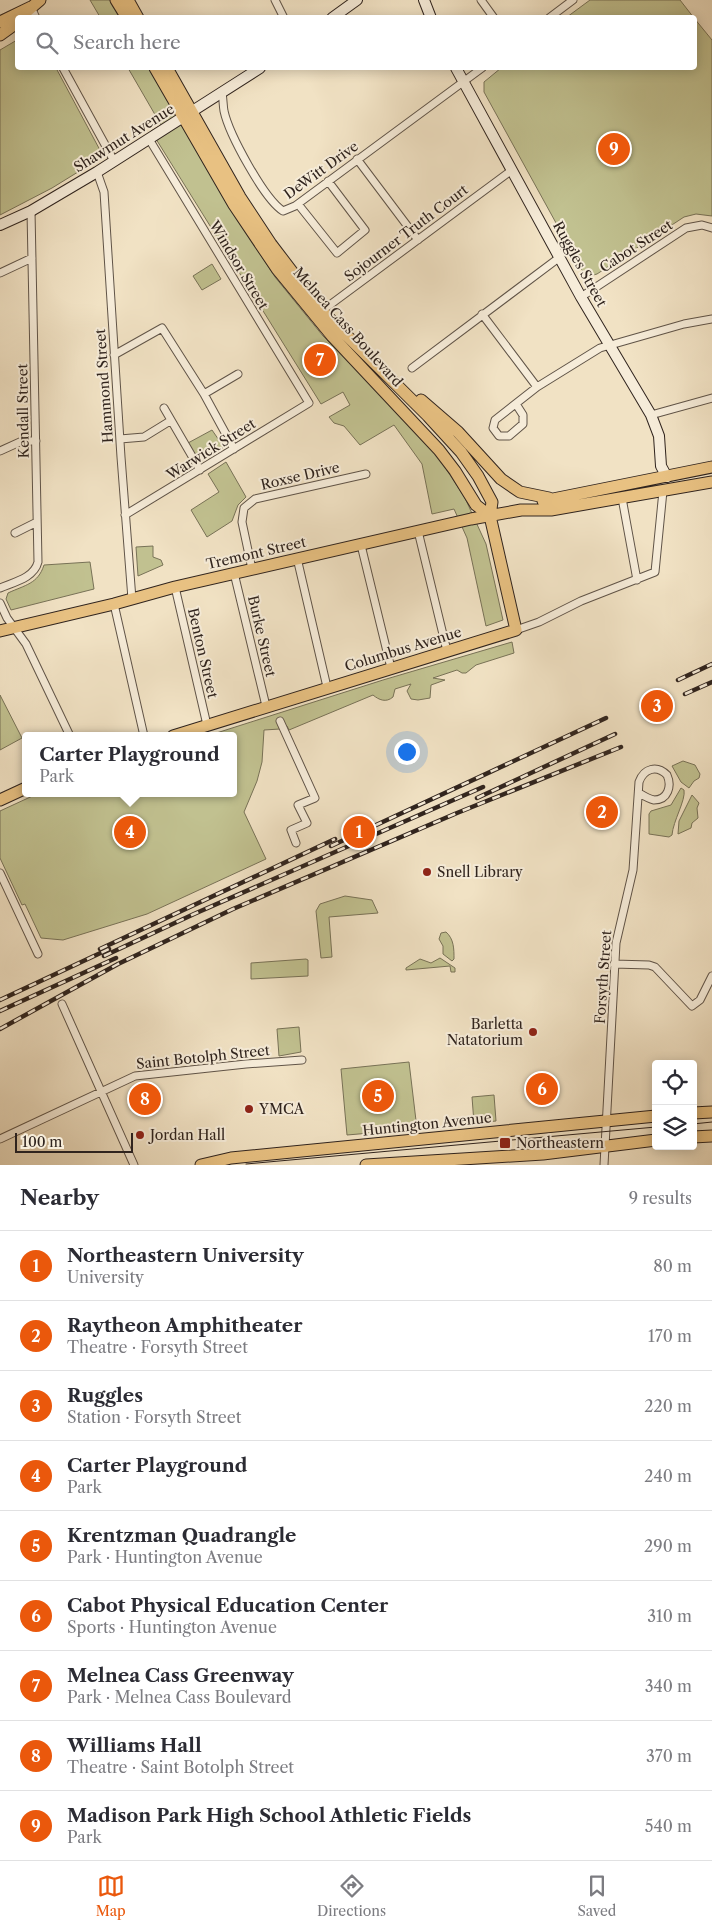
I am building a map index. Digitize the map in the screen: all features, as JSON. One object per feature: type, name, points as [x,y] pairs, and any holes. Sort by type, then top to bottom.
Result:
[{"type":"main road","points":[[116,0],[124,15]]},
{"type":"main road","points":[[128,0],[136,15]]},
{"type":"main road","points":[[336,15],[356,0]]},
{"type":"main road","points":[[424,0],[430,15]]},
{"type":"main road","points":[[18,15],[36,8]]},
{"type":"main road","points":[[0,22],[15,16]]},
{"type":"main road","points":[[0,35],[15,24]]},
{"type":"main road","name":"Melnea Cass Boulevard","points":[[156,70],[188,114],[255,220],[318,314],[439,450],[456,470],[476,505],[490,516]]},
{"type":"main road","name":"Melnea Cass Boulevard","points":[[168,70],[188,114]]},
{"type":"main road","name":"Shawmut Avenue","points":[[0,225],[31,211],[97,172],[257,70]]},
{"type":"main road","name":"Ruggles Street","points":[[457,70],[581,296],[651,415],[659,436],[660,466],[667,477]]},
{"type":"main road","name":"Melnea Cass Boulevard","points":[[318,314],[367,356],[428,416],[461,452],[478,476],[492,502],[490,516],[516,630]]},
{"type":"main road","points":[[367,356],[382,365],[445,420],[502,479],[520,492],[550,498]]},
{"type":"main road","name":"Tremont Street","points":[[521,510],[550,498],[712,467]]},
{"type":"main road","name":"Tremont Street","points":[[0,631],[297,558],[490,516],[521,510],[551,510],[712,482]]},
{"type":"main road","name":"Columbus Avenue","points":[[185,732],[516,630]]},
{"type":"main road","points":[[0,800],[22,790]]},
{"type":"main road","points":[[697,1113],[712,1112]]},
{"type":"main road","name":"Huntington Avenue","points":[[201,1165],[231,1158],[652,1116]]},
{"type":"main road","points":[[697,1137],[712,1136]]},
{"type":"main road","points":[[366,1165],[543,1154],[652,1140]]},
{"type":"street","points":[[275,0],[282,15]]},
{"type":"street","points":[[481,0],[492,15]]},
{"type":"street","points":[[553,15],[572,0]]},
{"type":"street","points":[[64,70],[114,161]]},
{"type":"street","name":"DeWitt Drive","points":[[222,92],[224,112],[228,122],[260,184],[276,206],[283,211],[289,210],[298,204],[479,70]]},
{"type":"street","name":"Windsor Street","points":[[149,139],[309,403]]},
{"type":"street","points":[[357,159],[418,240]]},
{"type":"street","name":"Sojourner Truth Court","points":[[318,314],[512,170]]},
{"type":"street","name":"Hammond Street","points":[[97,172],[104,192],[132,599]]},
{"type":"street","name":"Sojourner Truth Court","points":[[298,204],[336,253],[365,230],[328,181]]},
{"type":"street","name":"Kendall Street","points":[[0,588],[28,576],[34,571],[38,562],[31,211]]},
{"type":"street","name":"Cabot Street","points":[[581,296],[686,228],[697,225],[710,227]]},
{"type":"street","points":[[412,368],[560,257]]},
{"type":"street","points":[[0,273],[32,258]]},
{"type":"street","points":[[482,314],[537,387]]},
{"type":"street","points":[[516,404],[523,415],[524,424],[508,436],[499,436],[493,428],[493,423],[516,404],[537,387],[600,348],[712,319]]},
{"type":"street","points":[[114,355],[162,328],[204,394],[234,449]]},
{"type":"street","points":[[204,394],[238,374]]},
{"type":"street","points":[[651,415],[712,398]]},
{"type":"street","name":"Warwick Street","points":[[126,515],[309,403]]},
{"type":"street","points":[[164,408],[200,470]]},
{"type":"street","points":[[120,439],[144,437],[170,421]]},
{"type":"street","points":[[0,451],[22,441],[36,441]]},
{"type":"street","name":"Roxse Drive","points":[[252,569],[242,522],[244,508],[254,499],[366,474]]},
{"type":"street","name":"Columbus Avenue","points":[[516,630],[539,622],[581,601],[656,572],[663,491]]},
{"type":"street","points":[[622,498],[637,580]]},
{"type":"street","points":[[15,533],[38,522]]},
{"type":"street","points":[[418,532],[447,650]]},
{"type":"street","points":[[361,545],[391,668]]},
{"type":"street","points":[[297,558],[328,687]]},
{"type":"street","name":"Burke Street","points":[[234,573],[266,706]]},
{"type":"street","name":"Benton Street","points":[[175,587],[207,725]]},
{"type":"street","points":[[0,603],[5,615],[26,644],[68,732]]},
{"type":"street","points":[[114,604],[143,732]]},
{"type":"street","points":[[280,721],[315,798],[298,805],[307,823],[291,830],[296,844]]},
{"type":"street","name":"Forsyth Street","points":[[604,1165],[614,964],[619,924],[633,870],[640,778],[645,772],[656,769],[667,775],[670,787],[667,794],[661,798],[652,799],[639,793]]},
{"type":"street","points":[[0,873],[38,954]]},
{"type":"street","points":[[614,964],[655,967],[692,1006],[700,1000],[712,976]]},
{"type":"street","points":[[62,1004],[134,1165]]},
{"type":"street","name":"Saint Botolph Street","points":[[0,1139],[135,1076],[302,1060]]},
{"type":"green space","points":[[90,0],[110,0],[119,15],[99,15]]},
{"type":"green space","points":[[590,0],[680,0],[692,15],[570,15]]},
{"type":"green space","points":[[697,22],[712,40],[712,216],[696,214],[684,217],[597,274],[592,275],[584,272],[484,92],[484,82],[499,70],[697,70]]},
{"type":"green space","points":[[15,41],[15,70],[57,70],[101,152],[99,159],[52,188],[0,215],[0,50]]},
{"type":"green space","points":[[129,70],[151,70],[230,207],[275,277],[323,336],[383,396],[439,458],[465,498],[486,544],[503,620],[486,626],[467,538],[454,509],[432,514],[422,464],[394,425],[360,445],[344,426],[334,423],[329,417],[350,405],[343,392],[321,404],[151,131],[161,125]]},
{"type":"green space","points":[[212,264],[221,279],[202,290],[193,276]]},
{"type":"green space","points":[[212,430],[223,446],[222,449],[199,461],[188,443]]},
{"type":"green space","points":[[226,462],[246,497],[238,505],[232,521],[207,537],[191,510],[219,492],[208,474]]},
{"type":"green space","points":[[153,546],[153,557],[161,560],[163,565],[138,576],[136,547]]},
{"type":"green space","points":[[90,562],[94,589],[11,610],[6,599],[8,593],[34,580],[44,565]]},
{"type":"green space","points":[[512,642],[514,653],[476,665],[466,673],[457,670],[433,678],[445,680],[431,685],[430,698],[411,699],[407,691],[411,684],[395,689],[393,697],[388,700],[380,699],[373,695],[289,730],[287,726],[280,729],[264,730],[262,762],[257,781],[244,812],[266,859],[147,914],[63,940],[41,938],[25,904],[22,905],[0,858],[0,811],[30,797],[237,797],[237,732],[220,732],[383,680]]},
{"type":"green space","points":[[0,695],[22,738],[0,750]]},
{"type":"green space","points":[[683,761],[695,765],[700,774],[699,778],[689,788],[681,782],[672,766]]},
{"type":"green space","points":[[681,788],[684,790],[684,794],[672,835],[669,837],[649,834],[649,814],[651,811],[671,805]]},
{"type":"green space","points":[[692,795],[699,803],[697,808],[698,818],[692,823],[691,828],[678,834],[679,821]]},
{"type":"green space","points":[[345,896],[372,900],[378,913],[329,917],[332,957],[321,958],[316,911],[320,904]]},
{"type":"green space","points":[[446,932],[453,944],[454,959],[452,961],[443,954],[443,946],[439,939],[441,933]]},
{"type":"green space","points":[[440,958],[455,968],[455,972],[451,972],[450,966],[406,970],[406,968],[420,959],[431,963]]},
{"type":"green space","points":[[308,960],[308,976],[251,979],[251,963]]},
{"type":"green space","points":[[299,1027],[301,1052],[279,1056],[277,1029]]},
{"type":"green space","points":[[409,1062],[417,1129],[347,1135],[341,1069]]},
{"type":"green space","points":[[494,1095],[496,1121],[474,1123],[472,1097]]},
{"type":"tram line","points":[[697,1124],[712,1122]]},
{"type":"tram line","points":[[246,1164],[652,1127]]},
{"type":"railway","points":[[678,680],[712,664]]},
{"type":"railway","points":[[685,694],[712,682]]},
{"type":"railway","points":[[331,846],[606,718]]},
{"type":"railway","points":[[477,798],[615,734]]},
{"type":"railway","points":[[0,1029],[118,964],[233,909],[457,813],[621,747]]},
{"type":"railway","points":[[104,956],[194,914],[483,787]]},
{"type":"railway","points":[[100,949],[335,839]]},
{"type":"railway","points":[[0,1000],[109,949]]},
{"type":"railway","points":[[0,1011],[116,958]]},
{"type":"place","name":"Madison Park High School Athletic Fields","points":[[614,149]]},
{"type":"place","name":"Melnea Cass Greenway","points":[[320,360]]},
{"type":"place","name":"Ruggles","points":[[657,706]]},
{"type":"place","name":"Raytheon Amphitheater","points":[[602,812]]},
{"type":"place","name":"Carter Playground","points":[[130,832]]},
{"type":"place","name":"Northeastern University","points":[[359,832]]},
{"type":"place","name":"Snell Library","points":[[427,872]]},
{"type":"place","name":"Barletta Natatorium","points":[[533,1032]]},
{"type":"place","name":"Cabot Physical Education Center","points":[[542,1089]]},
{"type":"place","name":"Krentzman Quadrangle","points":[[378,1096]]},
{"type":"place","name":"Williams Hall","points":[[145,1099]]},
{"type":"place","name":"YMCA","points":[[249,1109]]},
{"type":"place","name":"Jordan Hall","points":[[140,1135]]},
{"type":"place","name":"Northeastern","points":[[505,1143]]}]
